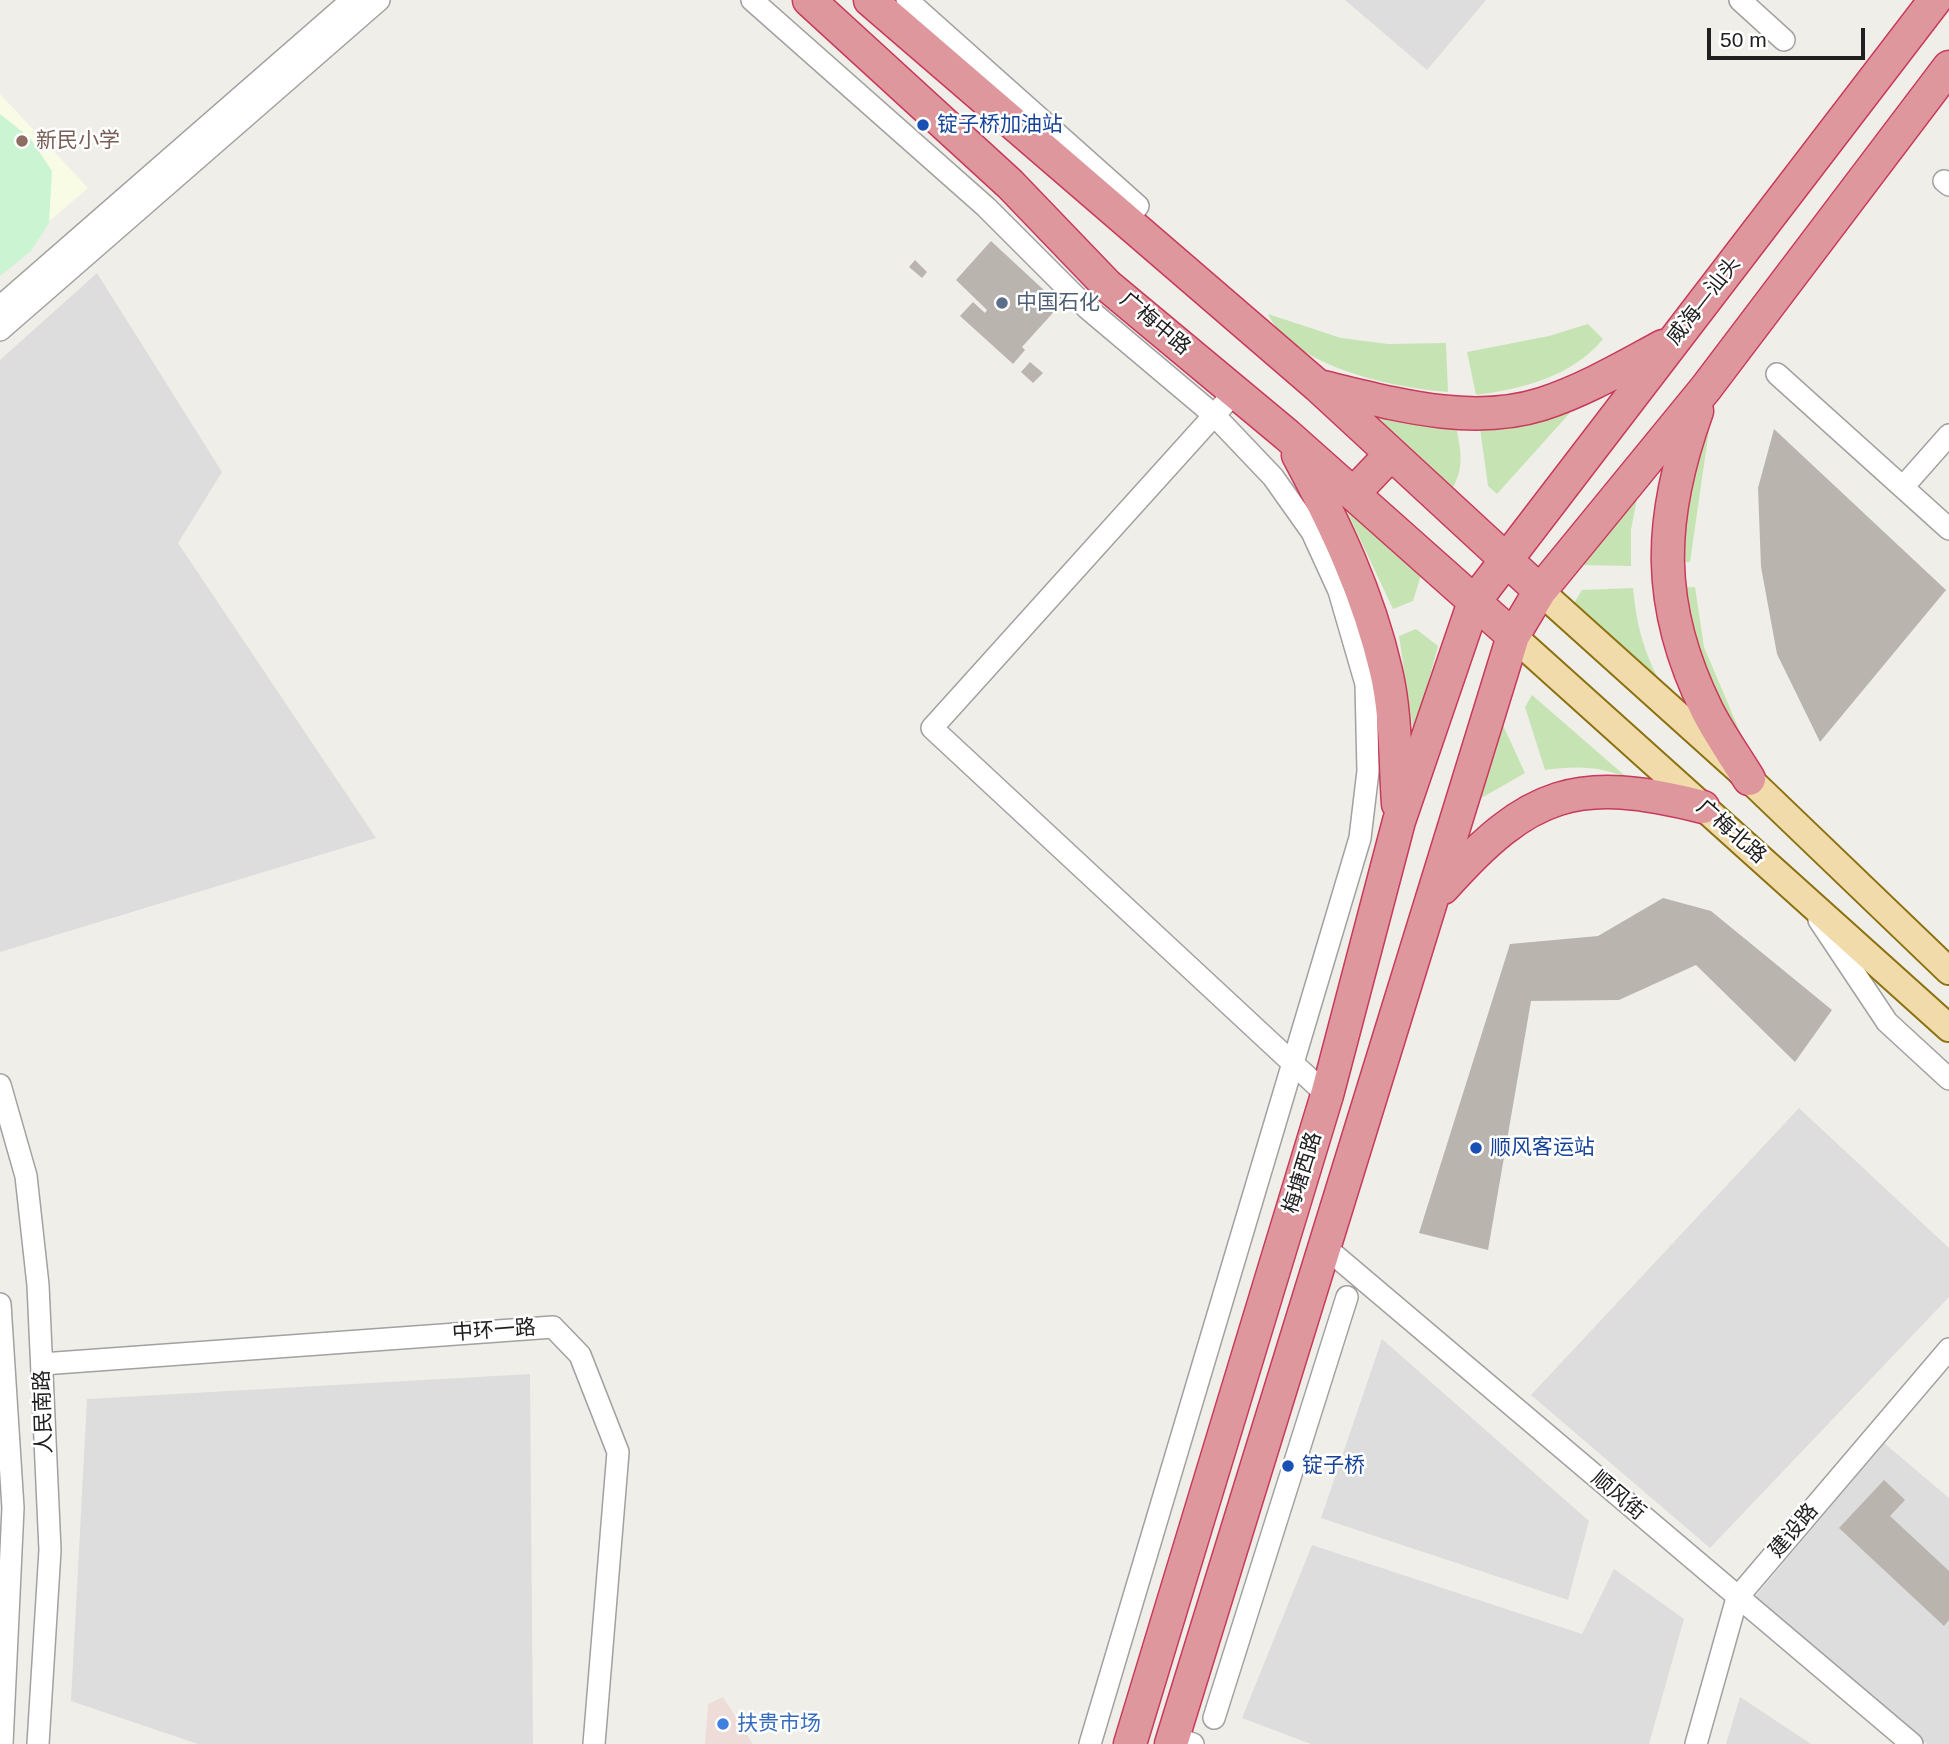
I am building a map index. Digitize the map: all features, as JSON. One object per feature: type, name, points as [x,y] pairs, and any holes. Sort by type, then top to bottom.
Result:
[{"type":"highway","name":"广梅中路","points":[[809,0],[1010,184],[1108,286],[1287,435],[1513,636]]},
{"type":"highway","points":[[870,0],[1318,386],[1540,591]]},
{"type":"highway","name":"威海—汕头","points":[[1474,602],[1935,0]]},
{"type":"highway","points":[[1513,636],[1540,591],[1706,388],[1949,67]]},
{"type":"highway","points":[[1318,386],[1436,411],[1487,414],[1551,400],[1593,384],[1672,341]]},
{"type":"highway","points":[[1706,388],[1681,457],[1670,507],[1668,581],[1681,648],[1707,711],[1749,779]]},
{"type":"highway","points":[[1287,435],[1333,520],[1360,580],[1387,673],[1399,821]]},
{"type":"highway","points":[[1353,494],[1391,454]]},
{"type":"highway","name":"梅塘西路","points":[[1130,1744],[1327,1095],[1399,821],[1474,602]]},
{"type":"highway","name":"梅塘西路","points":[[1179,1742],[1325,1247],[1435,897],[1513,636]]},
{"type":"highway","points":[[1435,897],[1478,849],[1505,825],[1561,796],[1588,791],[1626,792],[1657,795],[1703,807]]},
{"type":"main road","points":[[1540,591],[1749,779],[1949,971]]},
{"type":"main road","name":"广梅北路","points":[[1513,636],[1801,892],[1949,1028]]},
{"type":"street","points":[[0,307],[352,0]]},
{"type":"street","points":[[0,330],[379,0]]},
{"type":"street","points":[[752,0],[986,206],[1087,308],[1214,415],[1273,477],[1312,532],[1339,591],[1366,684],[1367,771],[1360,838],[1090,1744]]},
{"type":"street","points":[[907,0],[1138,206],[1126,221]]},
{"type":"street","points":[[1740,0],[1784,40]]},
{"type":"street","points":[[1777,374],[1949,529]]},
{"type":"street","points":[[1236,391],[932,728],[1294,1061],[1327,1095]]},
{"type":"street","points":[[1903,487],[1949,435]]},
{"type":"street","points":[[1801,892],[1887,1021],[1949,1079]]},
{"type":"street","name":"人民南路","points":[[0,1085],[26,1175],[43,1364],[50,1550],[40,1744]]},
{"type":"street","name":"顺风街","points":[[1325,1247],[1912,1744]]},
{"type":"street","points":[[1214,1718],[1347,1297]]},
{"type":"street","name":"人民南路","points":[[0,1304],[13,1508],[2,1744]]},
{"type":"street","name":"中环一路","points":[[43,1364],[553,1327],[580,1355],[618,1452],[594,1744]]},
{"type":"street","name":"建设路","points":[[1696,1744],[1737,1598],[1949,1349]]},
{"type":"shaded area","points":[[1345,0],[1486,0],[1427,70]]},
{"type":"shaded area","name":"新民小学","points":[[0,94],[88,188],[0,263]]},
{"type":"shaded area","points":[[97,273],[222,472],[178,543],[376,838],[0,952],[0,360]]},
{"type":"shaded area","points":[[1799,1108],[1949,1248],[1949,1297],[1710,1548],[1531,1395]]},
{"type":"shaded area","points":[[1382,1339],[1589,1521],[1568,1600],[1321,1518]]},
{"type":"shaded area","points":[[530,1374],[533,1744],[198,1744],[71,1701],[87,1399]]},
{"type":"shaded area","points":[[1884,1443],[1949,1498],[1949,1744],[1927,1744],[1754,1598]]},
{"type":"shaded area","points":[[1312,1545],[1582,1634],[1614,1569],[1684,1619],[1649,1744],[1311,1744],[1242,1718]]},
{"type":"shaded area","name":"扶贵市场","points":[[723,1697],[753,1744],[705,1744],[708,1704]]},
{"type":"shaded area","points":[[1740,1697],[1811,1744],[1726,1744]]},
{"type":"green space","name":"新民小学","points":[[0,114],[30,138],[52,171],[49,223],[31,251],[0,276]]},
{"type":"green space","points":[[1268,314],[1341,338],[1388,344],[1446,343],[1448,392],[1374,380],[1322,361],[1299,348],[1281,332]]},
{"type":"green space","points":[[1588,324],[1603,339],[1577,363],[1546,379],[1476,395],[1467,352],[1549,336]]},
{"type":"green space","points":[[1715,388],[1690,562],[1657,562]]},
{"type":"green space","points":[[1586,395],[1497,494],[1488,486],[1479,421]]},
{"type":"green space","points":[[1346,403],[1455,422],[1461,460],[1458,476],[1449,494]]},
{"type":"green space","points":[[1641,477],[1631,530],[1631,566],[1578,565]]},
{"type":"green space","points":[[1344,505],[1421,575],[1413,601],[1393,609]]},
{"type":"green space","points":[[1695,587],[1704,647],[1746,746],[1729,735],[1662,588]]},
{"type":"green space","points":[[1633,588],[1644,645],[1668,698],[1571,608],[1582,590]]},
{"type":"green space","points":[[1416,629],[1438,646],[1414,736],[1399,636]]},
{"type":"green space","points":[[1532,695],[1631,781],[1600,769],[1545,770],[1525,707]]},
{"type":"green space","points":[[1502,723],[1525,773],[1483,797],[1461,814]]},
{"type":"building","points":[[991,241],[1060,305],[1022,347],[1025,350],[1013,364],[960,316],[973,302],[985,313],[987,310],[956,280]]},
{"type":"building","points":[[915,260],[927,272],[922,278],[909,267]]},
{"type":"building","points":[[1030,362],[1043,373],[1033,383],[1021,372]]},
{"type":"building","points":[[1774,429],[1946,590],[1820,742],[1777,654],[1761,567],[1758,488]]},
{"type":"building","name":"顺风客运站","points":[[1663,898],[1711,911],[1832,1010],[1795,1062],[1696,965],[1619,1000],[1531,1001],[1488,1250],[1419,1233],[1510,944],[1598,936]]},
{"type":"building","points":[[1884,1480],[1905,1500],[1890,1516],[1949,1571],[1949,1620],[1944,1626],[1839,1528]]},
{"type":"place","name":"锭子桥加油站","points":[[923,125]]},
{"type":"place","name":"新民小学","points":[[22,141]]},
{"type":"place","name":"中国石化","points":[[1002,303]]},
{"type":"place","name":"顺风客运站","points":[[1476,1148]]},
{"type":"place","name":"锭子桥","points":[[1288,1466]]},
{"type":"place","name":"扶贵市场","points":[[723,1724]]}]
